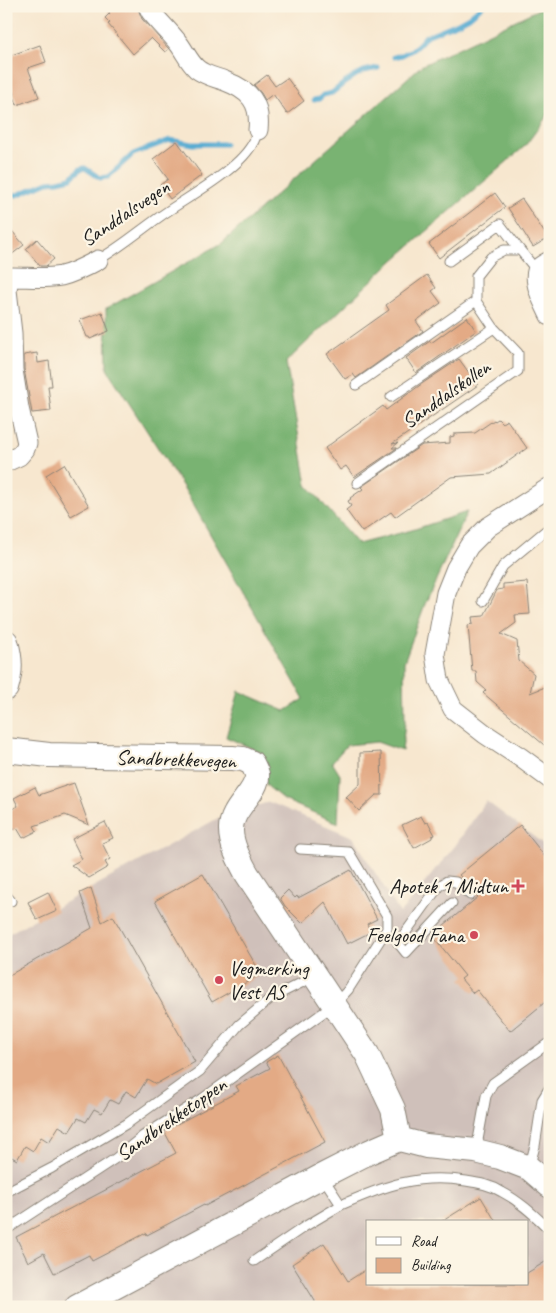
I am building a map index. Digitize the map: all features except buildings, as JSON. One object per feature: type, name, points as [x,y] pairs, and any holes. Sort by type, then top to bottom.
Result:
[{"type":"street","name":"Sanddalsvegen","points":[[148,6],[196,68],[207,76],[241,88],[250,96],[259,117],[258,130]]},
{"type":"street","name":"Sanddalsvegen","points":[[6,462],[19,456],[27,443],[13,370],[8,283],[13,277],[49,278],[62,276],[98,260]]},
{"type":"street","points":[[544,266],[537,282],[538,290],[550,316]]},
{"type":"street","points":[[550,487],[488,526],[469,546],[456,568],[446,593],[435,654],[438,680],[453,709],[485,734],[550,779]]},
{"type":"street","points":[[6,642],[10,658],[10,674],[6,688]]},
{"type":"street","name":"Sandbrekkevegen","points":[[6,750],[49,755],[232,758],[243,759],[252,764],[257,774],[256,782],[232,818],[230,830],[239,858],[247,874],[367,1054],[393,1109],[399,1140]]},
{"type":"street","points":[[77,1307],[322,1176],[369,1152],[399,1140],[426,1146],[476,1151],[500,1157],[529,1168],[550,1186]]},
{"type":"lane","name":"Sanddalsvegen","points":[[98,260],[114,252],[167,211],[226,172],[254,142],[258,130]]},
{"type":"lane","points":[[449,261],[500,224],[520,250],[544,266]]},
{"type":"lane","points":[[356,385],[476,301],[476,276],[491,257],[504,250],[520,250]]},
{"type":"lane","name":"Sanddalskollen","points":[[356,483],[518,371],[518,353],[494,328],[476,301]]},
{"type":"lane","name":"Sanddalskollen","points":[[391,397],[494,328]]},
{"type":"lane","points":[[482,601],[503,566],[550,527]]},
{"type":"lane","name":"Sandbrekketoppen","points":[[6,1230],[116,1158],[143,1136],[202,1099],[334,1005],[348,990],[387,929],[387,916],[349,852],[300,850]]},
{"type":"lane","points":[[452,902],[406,953],[398,943],[440,886],[447,881],[456,882],[470,894]]},
{"type":"lane","points":[[6,1192],[52,1168],[128,1123],[200,1071],[239,1025],[271,998],[315,976]]},
{"type":"lane","points":[[476,1151],[486,1096],[492,1083],[550,1042]]},
{"type":"lane","points":[[529,1168],[535,1146],[542,1100],[550,1087]]},
{"type":"lane","points":[[322,1176],[341,1205]]},
{"type":"lane","points":[[254,1260],[341,1205],[370,1192],[405,1181],[436,1178],[456,1179],[493,1187],[525,1207],[550,1230]]},
{"type":"shaded area","points":[[486,801],[550,849],[550,1307],[6,1307],[6,935],[220,817],[269,802],[353,837],[400,913],[455,846]]},
{"type":"green space","points":[[545,6],[550,6],[550,112],[525,146],[387,266],[286,362],[307,485],[358,544],[412,530],[467,512],[425,604],[404,662],[405,722],[402,751],[377,742],[347,745],[332,762],[340,775],[338,823],[284,800],[266,785],[265,766],[260,752],[226,737],[239,691],[285,711],[304,699],[185,490],[107,369],[106,309],[222,243],[421,66]]},
{"type":"waterway","points":[[394,57],[412,50],[426,36],[469,17],[482,6]]},
{"type":"waterway","points":[[314,100],[332,93],[356,75],[378,68]]},
{"type":"waterway","points":[[6,193],[17,195],[48,182],[71,178],[80,169],[85,168],[100,178],[108,177],[133,154],[170,140],[192,144],[225,144]]},
{"type":"place","name":"Apotek 1 Midtun","points":[[518,886]]},
{"type":"place","name":"Feelgood Fana","points":[[474,935]]},
{"type":"place","name":"Vegmerking Vest AS","points":[[219,980]]}]
